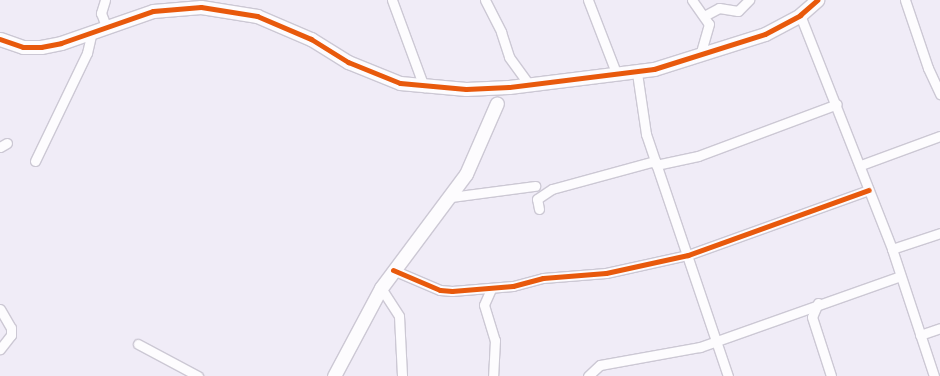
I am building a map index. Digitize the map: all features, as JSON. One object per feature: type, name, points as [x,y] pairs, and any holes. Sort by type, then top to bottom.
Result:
[{"type":"street","points":[[105,0],[101,13],[106,26]]},
{"type":"street","points":[[392,0],[424,87]]},
{"type":"street","points":[[485,0],[501,32],[509,57],[529,85]]},
{"type":"street","points":[[588,0],[617,75]]},
{"type":"street","points":[[692,0],[704,16],[710,29],[701,52]]},
{"type":"street","points":[[704,16],[719,8],[738,11],[749,0]]},
{"type":"street","points":[[0,39],[23,47],[41,47],[61,43],[106,26],[153,11],[202,3],[257,16],[311,39],[348,62],[380,76],[424,87],[491,88],[637,73],[701,52],[766,34],[800,15],[817,0]]},
{"type":"street","points":[[905,0],[928,68],[940,94]]},
{"type":"street","points":[[800,15],[861,165],[892,249],[934,376]]},
{"type":"street","points":[[35,161],[87,53],[92,32]]},
{"type":"street","points":[[637,73],[646,134],[728,376]]},
{"type":"street","points":[[334,376],[381,288],[393,270],[451,197],[478,149],[497,103],[509,87]]},
{"type":"street","points":[[491,88],[497,103]]},
{"type":"street","points":[[539,209],[537,199],[552,189],[655,163],[698,156],[837,104]]},
{"type":"street","points":[[861,165],[940,136]]},
{"type":"street","points":[[451,197],[535,186]]},
{"type":"street","points":[[393,270],[440,290],[484,293],[491,288],[543,278],[606,273],[688,255],[869,190]]},
{"type":"street","points":[[892,249],[940,233]]},
{"type":"street","points":[[588,376],[592,369],[608,363],[685,351],[818,303],[900,276]]},
{"type":"street","points":[[381,288],[399,316],[402,376]]},
{"type":"street","points":[[484,293],[484,305],[495,340],[493,376]]},
{"type":"street","points":[[818,303],[812,317],[831,376]]},
{"type":"street","points":[[0,309],[11,328],[8,342],[0,349]]},
{"type":"street","points":[[920,335],[940,328]]},
{"type":"street","points":[[138,344],[198,376]]},
{"type":"cycle path","points":[[0,39],[23,47],[41,47],[61,43],[153,11],[201,7],[257,16],[311,39],[348,62],[400,83],[466,89],[509,87],[654,69],[765,34],[800,15],[817,0]]},
{"type":"cycle path","points":[[393,270],[440,290],[452,291],[513,286],[543,278],[606,273],[688,255],[869,190]]}]
